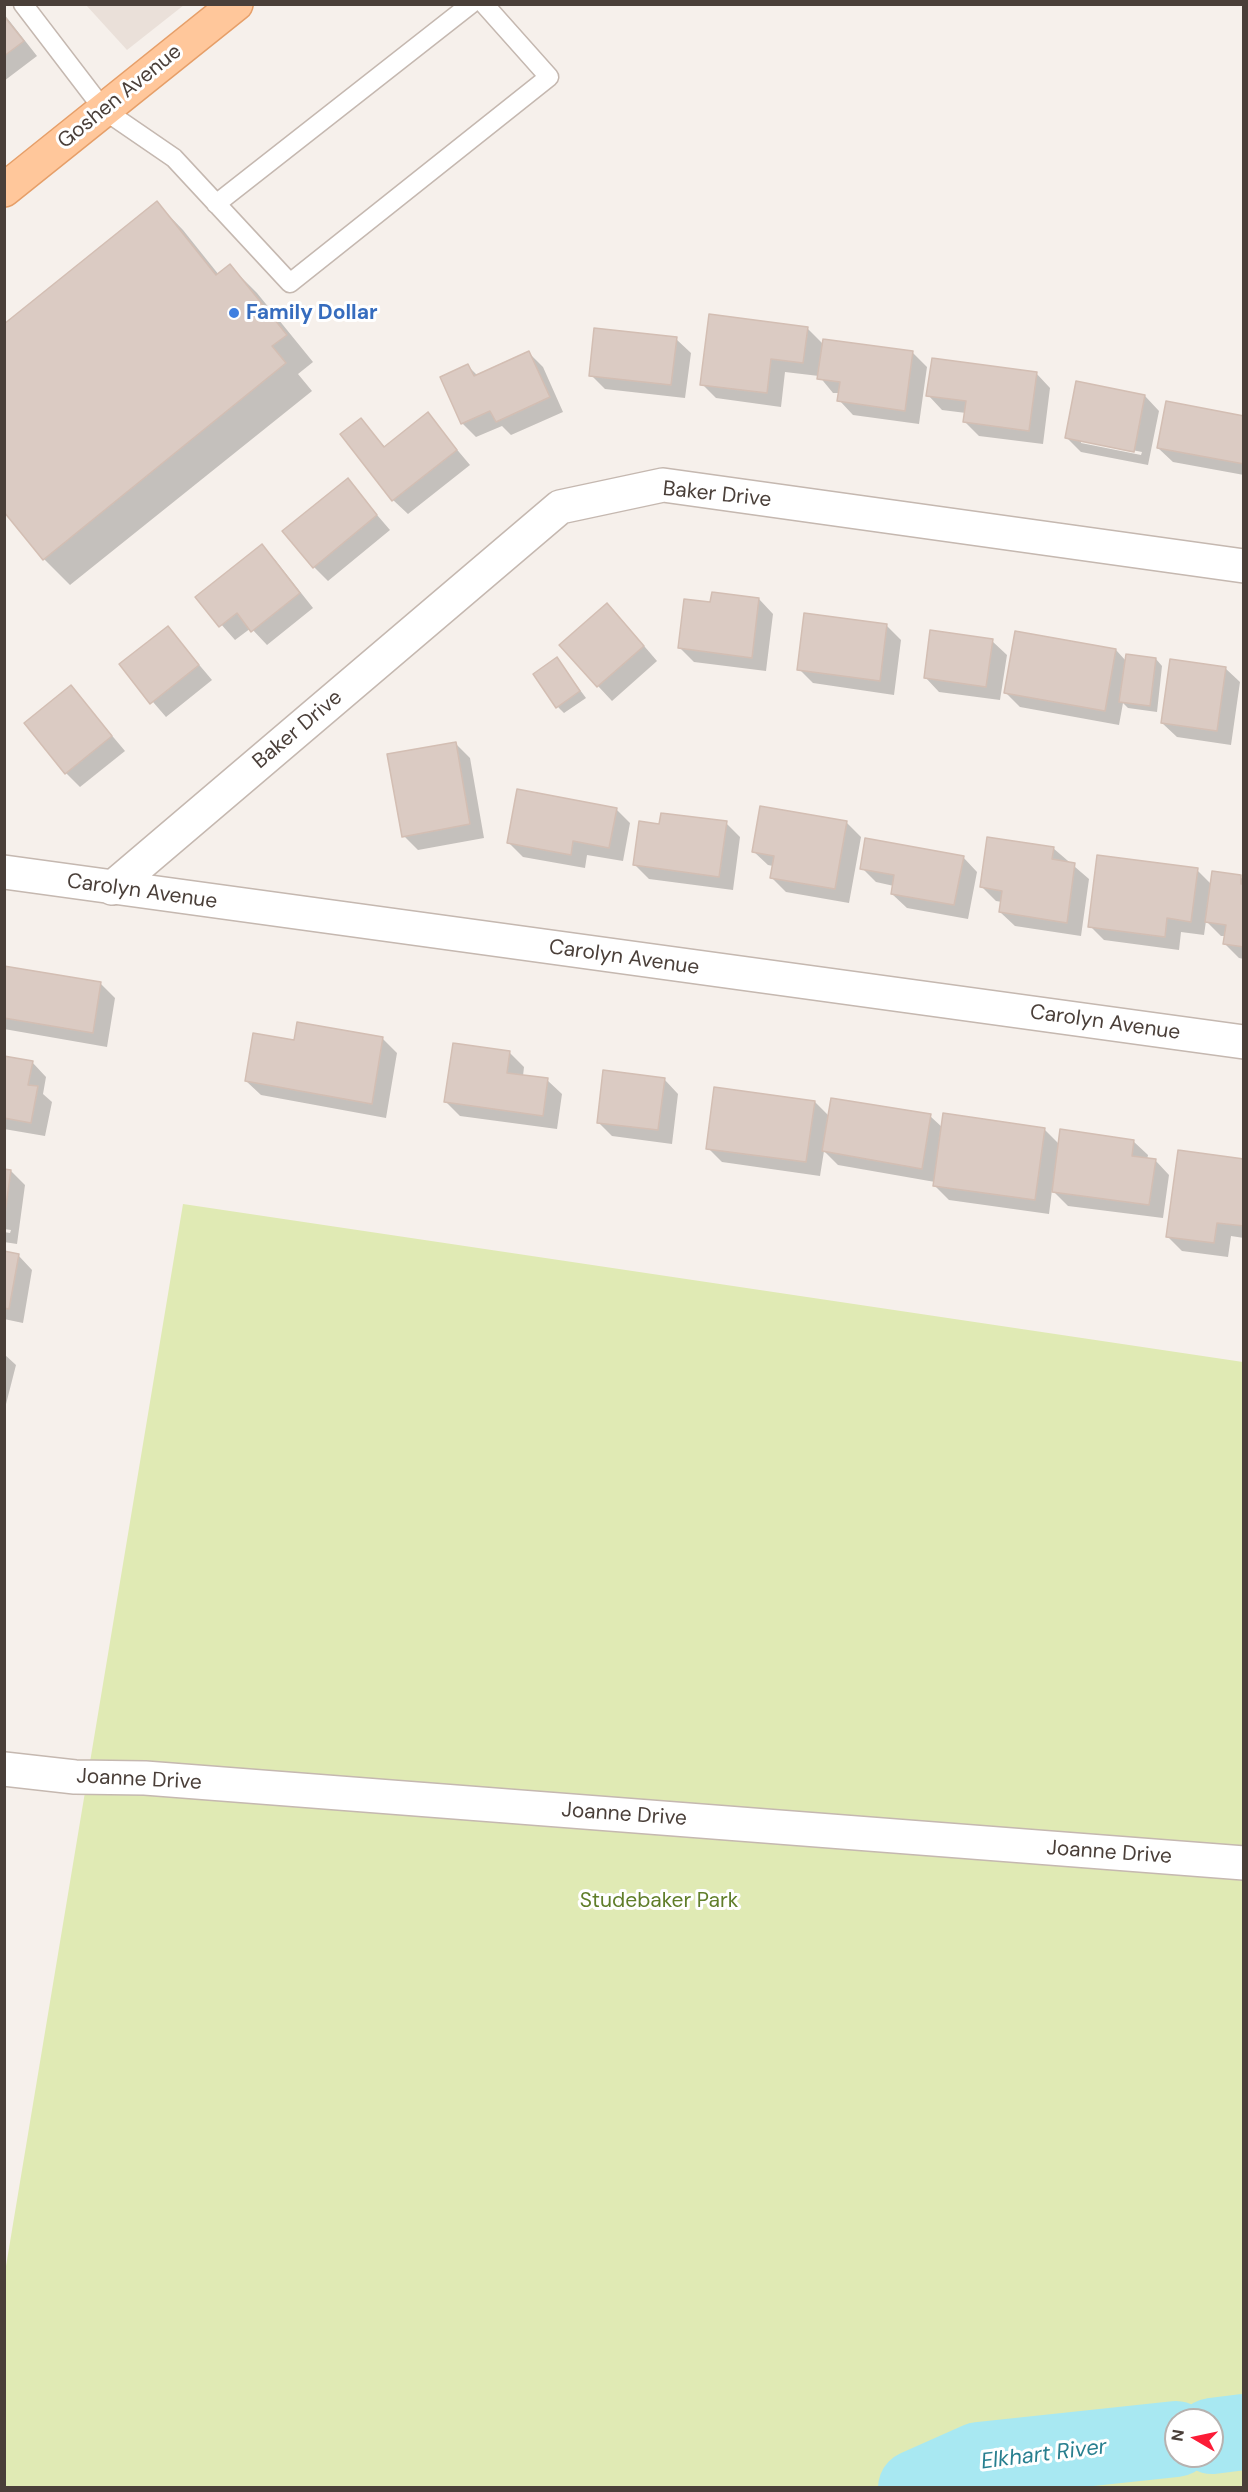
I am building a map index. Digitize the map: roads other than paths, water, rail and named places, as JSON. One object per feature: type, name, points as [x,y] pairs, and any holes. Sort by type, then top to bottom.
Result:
[{"type":"main road","name":"Goshen Avenue","points":[[4,190],[236,4]]},
{"type":"street","name":"Baker Drive","points":[[112,888],[560,507],[663,485],[1244,566]]},
{"type":"street","name":"Carolyn Avenue","points":[[4,872],[1244,1042]]},
{"type":"street","name":"Joanne Drive","points":[[4,1769],[75,1777],[145,1778],[1244,1863]]},
{"type":"lane","points":[[23,4],[105,110],[174,158],[290,283],[549,77],[484,4]]},
{"type":"lane","points":[[216,204],[471,4]]},
{"type":"waterway","name":"Elkhart River","points":[[1224,2434],[1244,2432]]},
{"type":"waterway","name":"Elkhart River","points":[[916,2488],[979,2460],[1164,2440]]},
{"type":"place","name":"Family Dollar","points":[[234,313]]},
{"type":"park label","name":"Studebaker Park","points":[[659,1901]]}]
